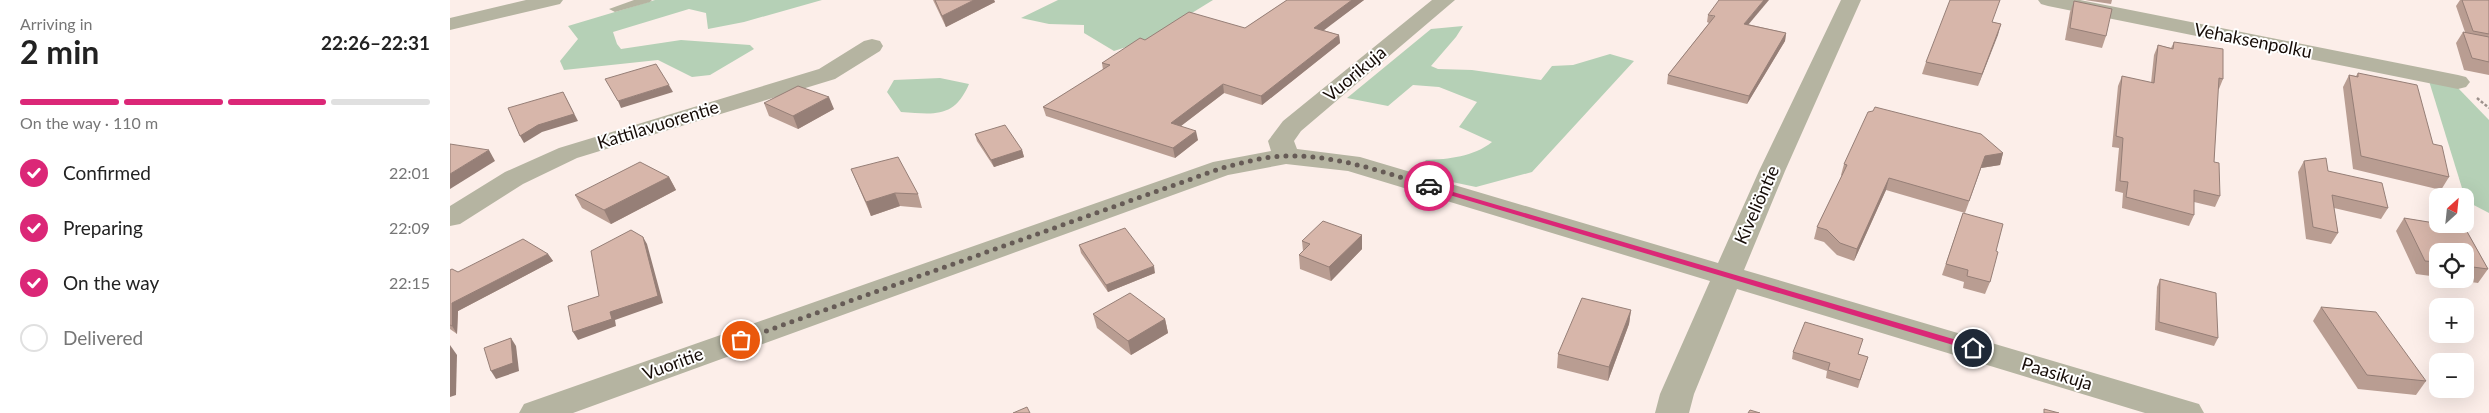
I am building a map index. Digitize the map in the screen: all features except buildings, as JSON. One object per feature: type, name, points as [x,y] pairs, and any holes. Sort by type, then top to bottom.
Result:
[{"type":"street","points":[[450,24],[552,0]]},
{"type":"street","name":"Vuorikuja","points":[[1286,156],[1281,141],[1292,126],[1445,0]]},
{"type":"street","name":"Kiveliöntie","points":[[1672,413],[1676,394],[1727,274],[1851,0]]},
{"type":"street","name":"Vehaksenpolku","points":[[2048,0],[2458,82]]},
{"type":"street","name":"Kattilavuorentie","points":[[450,218],[514,178],[560,156],[827,74],[872,46]]},
{"type":"street","name":"Vuoritie","points":[[536,413],[1222,168],[1286,156],[1350,163],[1727,274]]},
{"type":"street","name":"Paasikuja","points":[[1727,274],[2186,413]]},
{"type":"lane","points":[[615,9],[646,0]]},
{"type":"green space","points":[[655,0],[822,0],[744,22],[708,29],[706,13],[689,9],[613,32],[621,49],[681,40],[750,45],[754,49],[710,75],[692,77],[658,60],[564,70],[560,61],[578,39],[568,26]]},
{"type":"green space","points":[[1058,0],[1213,0],[1148,40],[1114,51],[1084,33],[1084,25],[1049,24],[1021,18]]},
{"type":"green space","points":[[1463,26],[1431,66],[1438,69],[1472,70],[1541,80],[1552,66],[1573,65],[1610,54],[1634,61],[1532,172],[1476,187],[1414,174],[1426,160],[1452,158],[1469,154],[1492,142],[1459,127],[1477,102],[1439,87],[1413,85],[1388,106],[1347,98],[1431,29]]},
{"type":"green space","points":[[940,78],[969,84],[957,103],[950,109],[942,112],[901,112],[887,92],[894,80]]},
{"type":"green space","points":[[2429,81],[2457,87],[2489,120],[2489,213],[2474,205],[2474,188],[2462,188]]},
{"type":"way so far","points":[[741,340],[1222,168],[1286,156],[1319,158],[1350,163],[1429,186]]},
{"type":"route","points":[[1429,186],[1973,348]]}]
